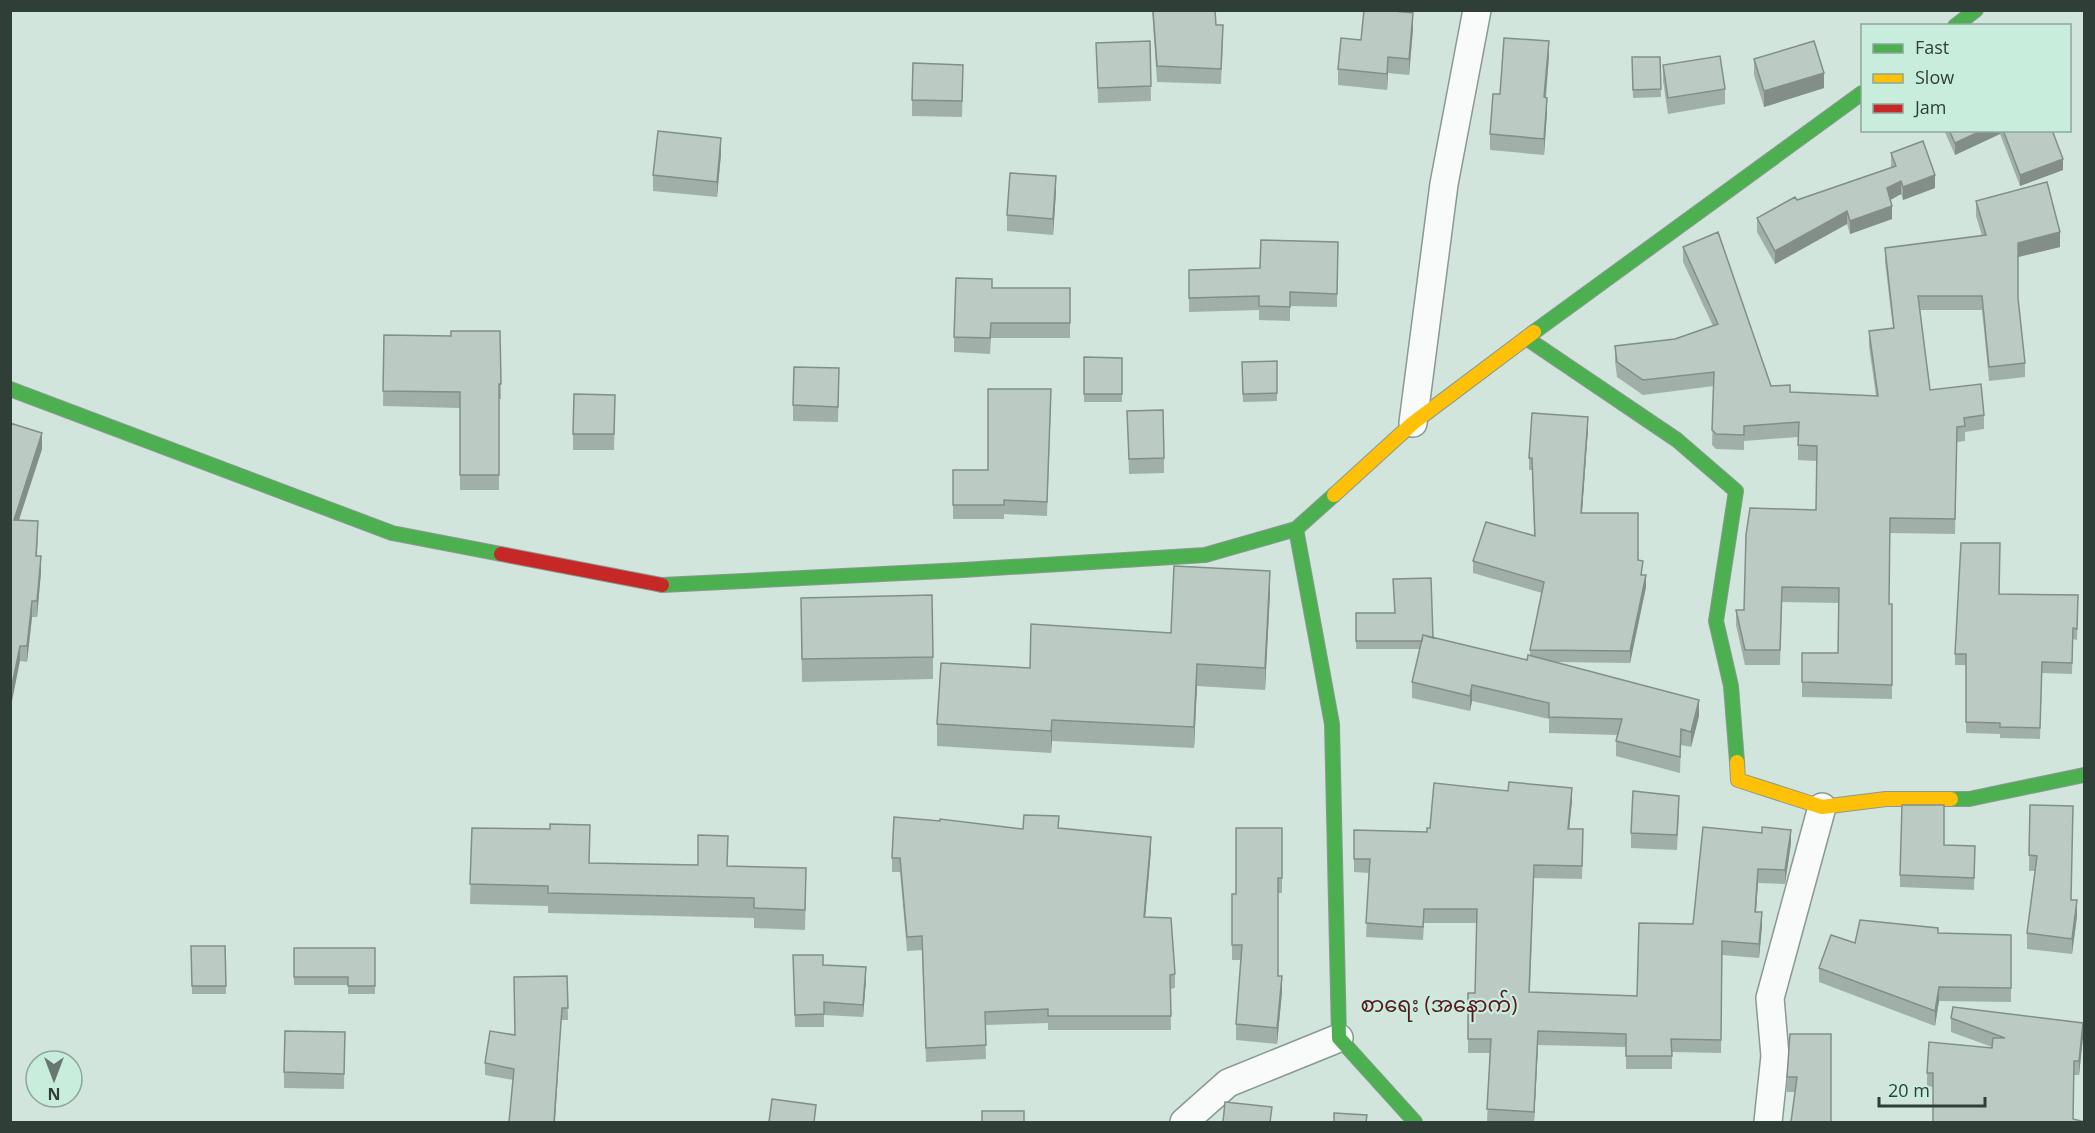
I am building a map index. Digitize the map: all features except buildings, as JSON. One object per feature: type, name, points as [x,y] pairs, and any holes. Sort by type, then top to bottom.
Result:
[{"type":"street","points":[[1413,423],[1444,184],[1477,10]]},
{"type":"street","points":[[1958,24],[1976,10]]},
{"type":"street","points":[[10,389],[392,533],[659,585],[1205,555],[1296,529],[1413,423],[1861,94]]},
{"type":"street","points":[[1526,338],[1677,440],[1736,491],[1716,621],[1731,686],[1738,780],[1822,807],[1886,799],[1969,799],[2085,775]]},
{"type":"street","points":[[1296,529],[1332,724],[1339,1038],[1415,1122]]},
{"type":"street","points":[[1768,1122],[1775,1056],[1770,998],[1822,807]]},
{"type":"street","points":[[1184,1122],[1228,1083],[1339,1038]]},
{"type":"traffic: fast","points":[[1958,24],[1976,10]]},
{"type":"traffic: fast","points":[[1534,332],[1861,94]]},
{"type":"traffic: fast","points":[[1526,338],[1677,440],[1736,491],[1716,621],[1731,686],[1737,762]]},
{"type":"traffic: fast","points":[[10,389],[392,533],[501,554]]},
{"type":"traffic: fast","points":[[662,585],[1205,555],[1296,529],[1334,495]]},
{"type":"traffic: fast","points":[[1296,529],[1332,724],[1339,1038],[1415,1122]]},
{"type":"traffic: fast","points":[[1951,799],[1969,799],[2084,775]]},
{"type":"traffic: slow","points":[[1334,495],[1413,423],[1534,332]]},
{"type":"traffic: slow","points":[[1737,762],[1738,780],[1822,807],[1886,799],[1951,799]]},
{"type":"traffic: jam","points":[[501,554],[662,585]]},
{"type":"district","name":"စာရေး (အနောက်)","points":[[1439,1005]]}]
